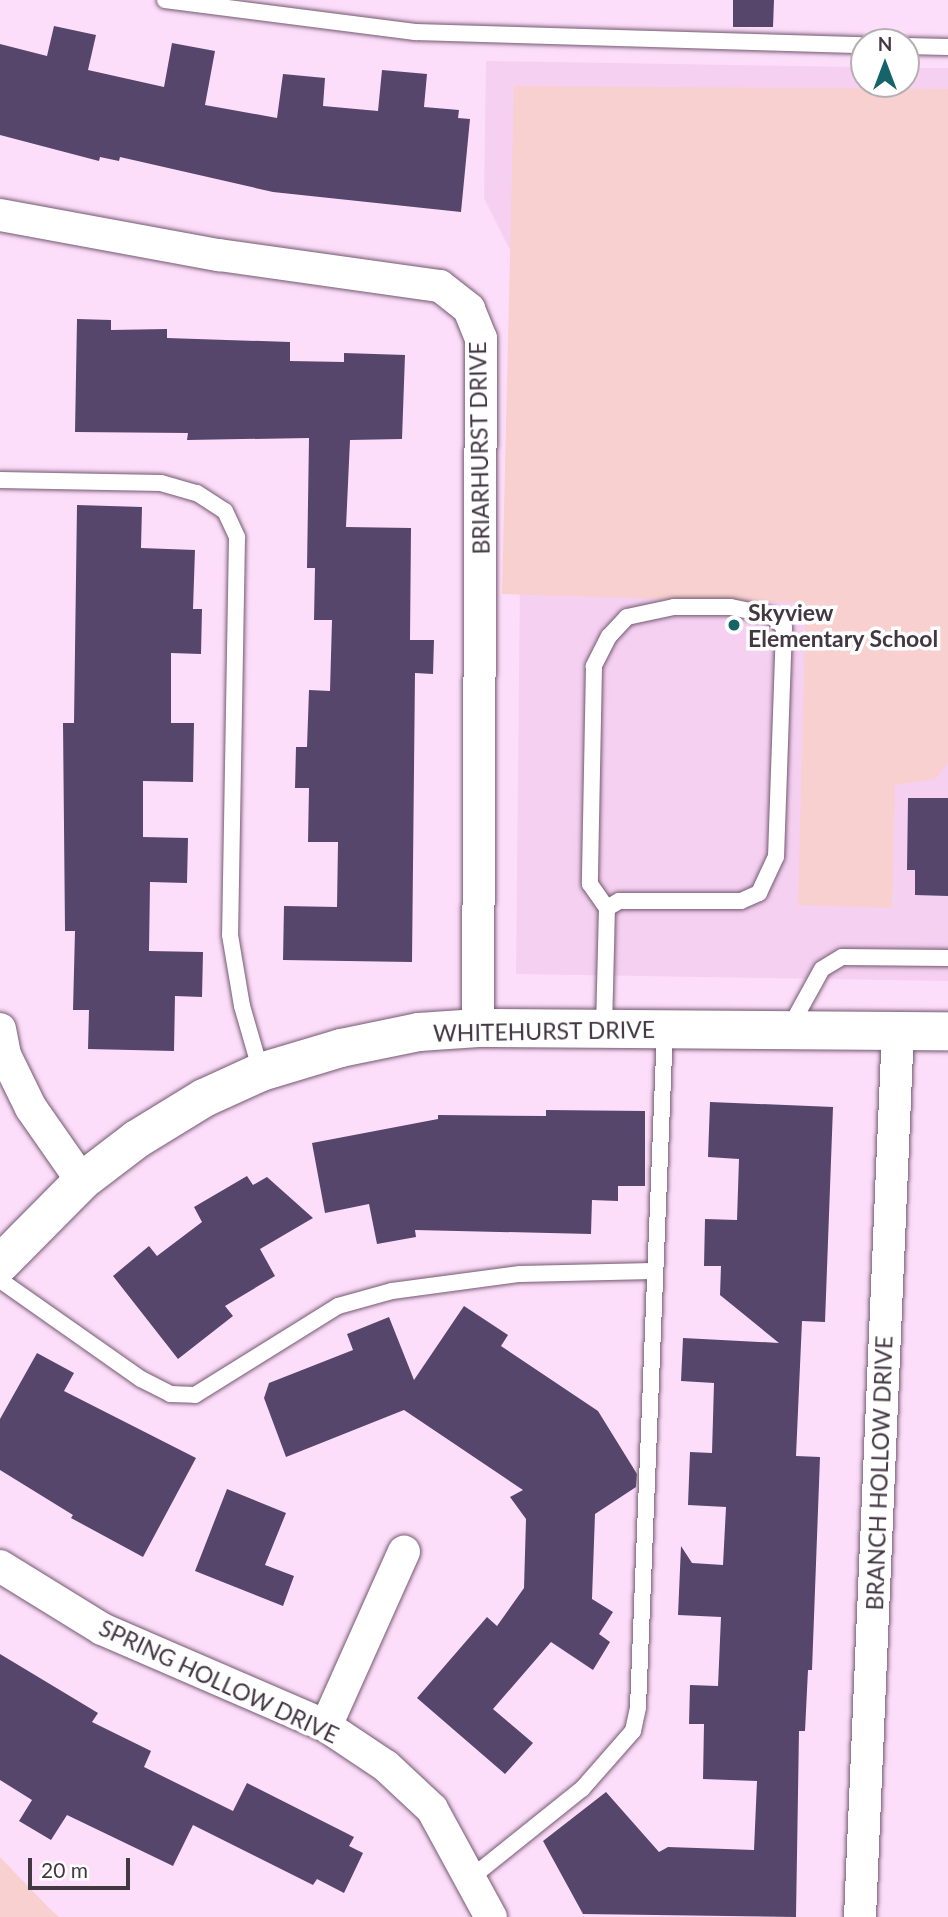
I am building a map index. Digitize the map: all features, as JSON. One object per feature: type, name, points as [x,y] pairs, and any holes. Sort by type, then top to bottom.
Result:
[{"type":"street","name":"BRIARHURST DRIVE","points":[[0,215],[219,255],[440,286],[468,309],[481,338],[478,1028]]},
{"type":"street","name":"WHITEHURST DRIVE","points":[[0,1264],[82,1181],[204,1098],[261,1072],[354,1045],[419,1032],[478,1028],[948,1031]]},
{"type":"street","points":[[0,1029],[5,1055],[32,1108],[82,1181]]},
{"type":"street","name":"BRANCH HOLLOW DRIVE","points":[[860,1917],[898,1030]]},
{"type":"street","points":[[326,1726],[404,1552]]},
{"type":"street","name":"SPRING HOLLOW DRIVE","points":[[0,1566],[102,1629],[326,1726],[386,1766],[432,1809],[472,1877],[491,1917]]},
{"type":"lane","points":[[165,0],[415,32],[850,45]]},
{"type":"lane","points":[[920,46],[948,47]]},
{"type":"lane","points":[[0,480],[161,483],[197,493],[225,511],[237,537],[230,935],[242,1006],[261,1072]]},
{"type":"lane","points":[[604,1029],[607,908],[590,884],[594,666],[609,636],[627,617],[674,607],[730,607],[770,615],[784,627],[780,822],[776,858],[759,893],[741,901],[619,901],[607,908]]},
{"type":"lane","points":[[789,1029],[822,969],[842,957],[948,958]]},
{"type":"lane","points":[[472,1877],[582,1789],[633,1731],[638,1707],[653,1271],[665,1029]]},
{"type":"lane","points":[[0,1280],[141,1379],[170,1394],[195,1395],[338,1306],[393,1291],[520,1274],[653,1271]]},
{"type":"shaded area","name":"Skyview Elementary School","points":[[486,61],[850,67],[850,98],[920,98],[920,68],[948,68],[948,981],[516,974],[523,276],[484,198]]},
{"type":"shaded area","name":"Skyview Elementary School","points":[[514,86],[850,88],[850,98],[920,98],[920,89],[948,89],[948,763],[935,779],[895,785],[892,908],[798,905],[806,603],[502,594]]},
{"type":"shaded area","points":[[0,1857],[50,1909],[59,1917],[0,1917]]},
{"type":"building","points":[[733,0],[774,0],[773,27],[733,27]]},
{"type":"building","points":[[54,26],[96,35],[88,70],[164,87],[172,43],[215,51],[205,105],[277,118],[283,74],[325,78],[323,106],[378,111],[382,70],[427,74],[424,107],[459,110],[458,118],[470,119],[461,212],[273,192],[120,157],[119,161],[100,157],[99,161],[0,135],[0,44],[47,56]]},
{"type":"building","points":[[77,319],[111,320],[111,330],[167,329],[167,338],[290,342],[290,361],[344,362],[344,353],[405,355],[402,439],[350,440],[346,527],[411,528],[410,640],[434,640],[433,674],[415,673],[412,962],[283,960],[284,906],[337,907],[338,842],[308,842],[309,788],[295,788],[296,747],[307,747],[309,690],[330,691],[332,620],[314,620],[315,568],[307,568],[309,438],[187,440],[188,433],[75,432]]},
{"type":"building","points":[[77,505],[142,507],[141,548],[195,550],[193,609],[202,609],[201,654],[171,653],[171,723],[194,723],[193,782],[143,781],[143,837],[188,838],[187,883],[150,882],[149,951],[203,952],[202,997],[175,996],[174,1051],[88,1049],[89,1010],[73,1010],[75,931],[65,931],[63,723],[74,723]]},
{"type":"building","points":[[908,798],[948,798],[948,896],[915,895],[915,870],[907,870]]},
{"type":"building","points":[[710,1102],[833,1107],[825,1322],[802,1321],[796,1456],[820,1457],[812,1670],[808,1670],[805,1731],[799,1731],[796,1917],[583,1914],[543,1841],[606,1792],[659,1852],[668,1847],[754,1850],[757,1781],[703,1779],[704,1724],[689,1724],[690,1685],[718,1686],[721,1617],[678,1615],[681,1546],[692,1563],[723,1565],[726,1507],[688,1505],[690,1452],[712,1453],[714,1383],[681,1381],[683,1338],[779,1343],[720,1295],[721,1266],[704,1266],[705,1219],[737,1220],[739,1159],[708,1157]]},
{"type":"building","points":[[546,1110],[645,1111],[645,1186],[618,1186],[618,1201],[592,1200],[591,1234],[415,1230],[416,1237],[377,1244],[369,1204],[325,1213],[312,1143],[438,1119],[438,1115],[546,1116]]},
{"type":"building","points":[[247,1176],[253,1185],[267,1177],[313,1218],[260,1249],[275,1276],[225,1306],[233,1316],[178,1359],[113,1276],[149,1246],[157,1256],[202,1222],[194,1207]]},
{"type":"building","points":[[464,1306],[508,1335],[501,1346],[598,1411],[637,1474],[636,1487],[595,1514],[592,1599],[613,1612],[599,1634],[610,1642],[593,1670],[551,1642],[493,1709],[533,1743],[505,1774],[417,1698],[487,1617],[497,1626],[524,1588],[526,1519],[510,1497],[523,1490],[404,1410],[286,1457],[264,1398],[269,1383],[353,1350],[347,1334],[389,1317],[414,1380]]},
{"type":"building","points":[[37,1353],[74,1373],[64,1391],[196,1458],[143,1557],[71,1518],[73,1515],[0,1470],[0,1419]]},
{"type":"building","points":[[227,1489],[286,1513],[265,1565],[294,1576],[283,1606],[195,1571]]},
{"type":"building","points":[[0,1654],[98,1713],[92,1722],[151,1751],[144,1767],[233,1811],[247,1783],[354,1837],[349,1846],[363,1853],[344,1893],[317,1879],[313,1885],[193,1825],[173,1866],[67,1815],[51,1840],[19,1821],[32,1800],[0,1780]]},
{"type":"place","name":"Skyview Elementary School","points":[[734,625]]}]
